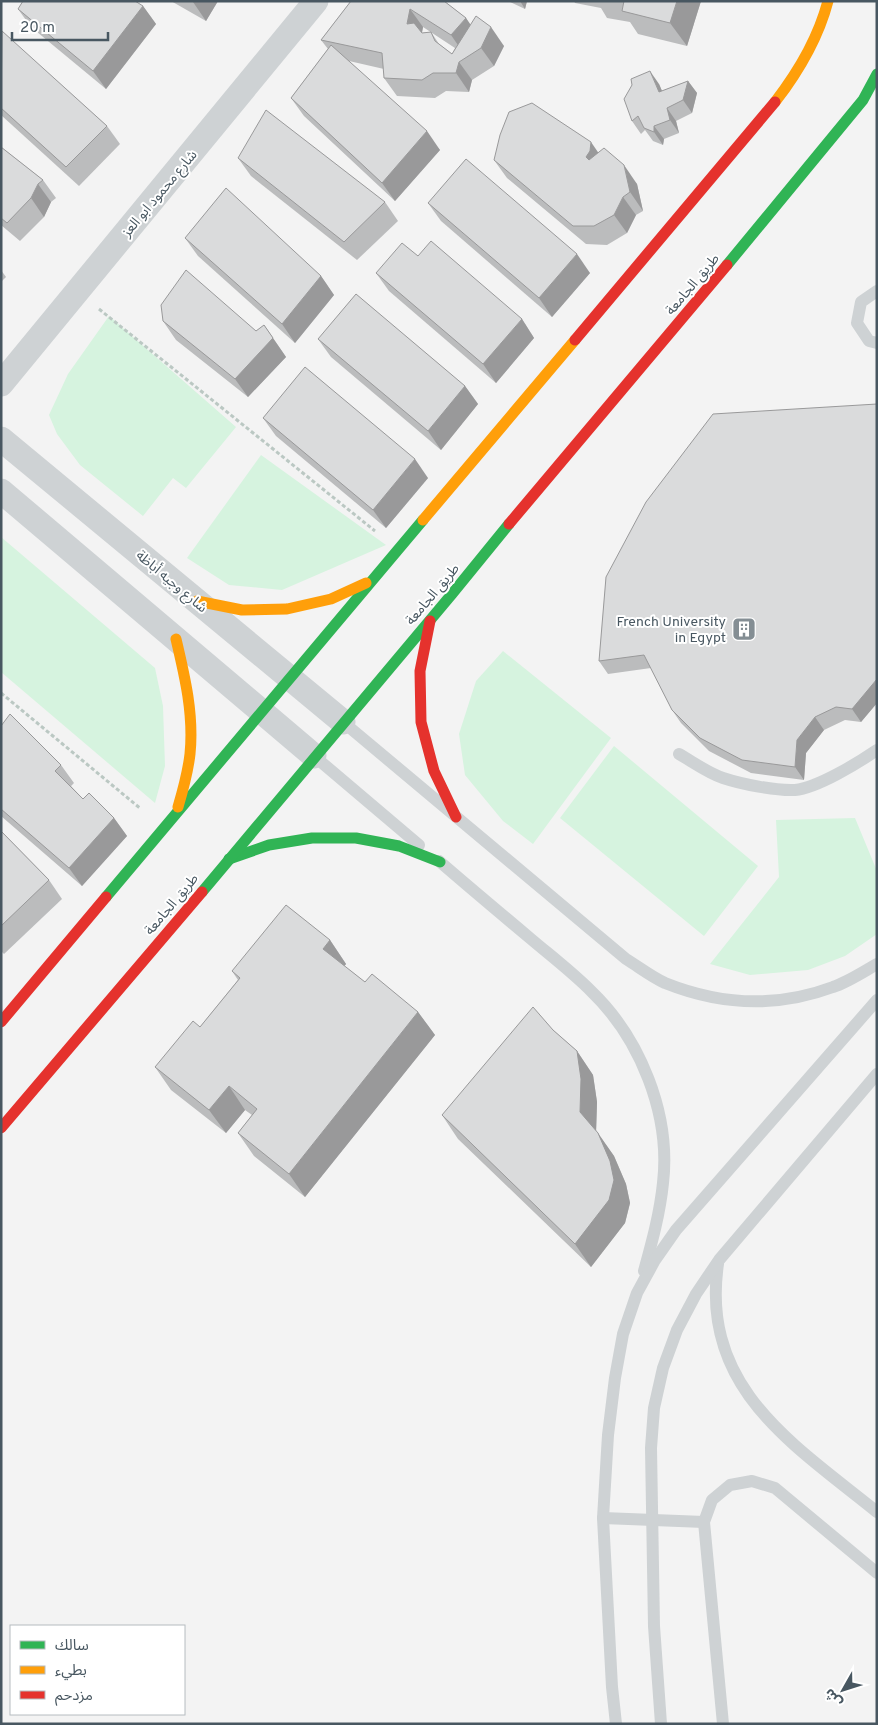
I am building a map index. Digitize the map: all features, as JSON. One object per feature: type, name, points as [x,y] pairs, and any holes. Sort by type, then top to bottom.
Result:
[{"type":"street","name":"شارع محمود ابو العز","points":[[1,384],[316,1]]},
{"type":"street","points":[[1,1022],[771,107],[794,78],[812,46],[828,1]]},
{"type":"street","name":"طريق الجامعة","points":[[1,1128],[116,994],[831,140],[863,100],[877,74]]},
{"type":"street","name":"شارع وجيه أباظة","points":[[1,439],[343,722]]},
{"type":"street","points":[[1,491],[314,756]]},
{"type":"street","points":[[197,601],[242,610],[287,609],[331,599],[372,580]]},
{"type":"street","points":[[430,620],[420,671],[421,722],[434,771],[456,817]]},
{"type":"street","points":[[176,639],[191,711],[191,746],[186,781],[176,815]]},
{"type":"street","points":[[228,859],[269,844],[312,838],[356,838],[399,846],[440,862]]},
{"type":"street","points":[[1,1003],[32,985]]},
{"type":"lane","points":[[877,291],[861,302],[857,323],[869,341],[877,343]]},
{"type":"lane","points":[[343,722],[626,959],[664,982],[705,996],[748,1002],[792,999],[834,987],[877,964]]},
{"type":"lane","points":[[679,754],[722,778],[769,788],[795,790],[817,783],[860,762],[877,750]]},
{"type":"lane","points":[[314,756],[592,991],[619,1023],[640,1059],[655,1098],[663,1139],[664,1181],[657,1222],[638,1293],[623,1334],[608,1435],[603,1518],[612,1687],[616,1724]]},
{"type":"lane","points":[[638,1293],[655,1260],[676,1230],[877,1000]]},
{"type":"lane","points":[[661,1724],[654,1626],[651,1448],[654,1408],[663,1368],[681,1322],[696,1294],[719,1260],[877,1074]]},
{"type":"lane","points":[[719,1260],[715,1288],[717,1320],[726,1352],[739,1382],[757,1409],[780,1432],[877,1512]]},
{"type":"lane","points":[[723,1724],[704,1522],[712,1500],[730,1485],[752,1481],[774,1488],[877,1573]]},
{"type":"lane","points":[[603,1518],[704,1522]]},
{"type":"path","points":[[78,292],[398,550]]},
{"type":"path","points":[[1,693],[164,828]]},
{"type":"green space","points":[[109,316],[236,427],[186,488],[173,478],[143,516],[80,465],[57,434],[49,415],[68,374]]},
{"type":"green space","points":[[261,455],[386,545],[282,590],[229,585],[187,558]]},
{"type":"green space","points":[[1,537],[155,668],[163,706],[165,766],[155,803],[1,672]]},
{"type":"green space","points":[[503,651],[611,738],[533,844],[503,821],[465,775],[459,734],[476,681]]},
{"type":"green space","points":[[614,746],[758,866],[704,936],[560,818]]},
{"type":"green space","points":[[855,818],[877,871],[877,934],[845,956],[808,970],[750,975],[710,964],[779,877],[776,820]]},
{"type":"building","points":[[23,1],[135,1],[143,6],[93,71],[18,9]]},
{"type":"building","points":[[351,1],[444,1],[466,18],[451,35],[410,9],[407,24],[414,23],[422,33],[431,32],[435,41],[452,54],[476,16],[491,27],[481,48],[459,62],[456,73],[433,73],[422,80],[384,78],[382,53],[321,40]]},
{"type":"building","points":[[624,1],[677,1],[670,23],[622,11]]},
{"type":"building","points":[[2,31],[107,126],[66,167],[1,108]]},
{"type":"building","points":[[331,45],[427,131],[382,183],[291,98]]},
{"type":"building","points":[[650,71],[659,92],[688,81],[683,100],[667,108],[670,120],[654,126],[654,132],[644,128],[638,116],[632,121],[624,99],[632,85],[631,79]]},
{"type":"building","points":[[532,103],[591,142],[590,151],[586,157],[589,160],[604,148],[624,165],[630,192],[623,197],[614,215],[594,226],[573,226],[494,160],[500,135],[509,112]]},
{"type":"building","points":[[266,110],[385,202],[344,242],[238,158]]},
{"type":"building","points":[[1,147],[43,180],[38,184],[31,198],[7,223],[1,218]]},
{"type":"building","points":[[466,159],[577,254],[539,298],[428,203]]},
{"type":"building","points":[[226,188],[321,276],[282,324],[185,238]]},
{"type":"building","points":[[431,241],[522,319],[483,364],[376,273],[402,243],[418,256]]},
{"type":"building","points":[[186,270],[256,331],[264,325],[273,338],[235,379],[163,321],[161,305]]},
{"type":"building","points":[[356,294],[465,386],[428,431],[318,339]]},
{"type":"building","points":[[305,367],[415,459],[373,510],[263,418]]},
{"type":"building","name":"French University in Egypt","points":[[877,404],[877,679],[852,709],[836,707],[815,717],[797,740],[795,767],[742,760],[700,738],[672,710],[644,655],[599,661],[606,577],[646,502],[713,414]]},
{"type":"building","points":[[10,714],[61,765],[55,771],[83,799],[89,793],[114,818],[69,868],[1,809],[1,726]]},
{"type":"building","points":[[1,831],[49,880],[1,926]]},
{"type":"building","points":[[286,905],[330,940],[323,949],[365,982],[372,974],[418,1012],[289,1174],[238,1133],[257,1109],[229,1086],[209,1110],[155,1067],[193,1021],[200,1027],[240,978],[232,971]]},
{"type":"building","points":[[533,1007],[553,1030],[577,1051],[581,1079],[580,1112],[598,1133],[610,1161],[614,1180],[609,1200],[575,1244],[442,1115]]},
{"type":"traffic: fast","points":[[727,265],[863,100],[877,74]]},
{"type":"traffic: fast","points":[[106,897],[423,520]]},
{"type":"traffic: fast","points":[[202,892],[509,524]]},
{"type":"traffic: fast","points":[[229,859],[269,845],[312,838],[356,838],[399,846],[440,862]]},
{"type":"traffic: slow","points":[[775,102],[807,54],[819,28],[828,1]]},
{"type":"traffic: slow","points":[[423,520],[575,340]]},
{"type":"traffic: slow","points":[[197,601],[242,610],[287,609],[331,599],[366,583]]},
{"type":"traffic: slow","points":[[176,639],[190,710],[191,725],[189,761],[178,807]]},
{"type":"traffic: jam","points":[[575,340],[775,102]]},
{"type":"traffic: jam","points":[[509,524],[727,265]]},
{"type":"traffic: jam","points":[[430,621],[420,671],[421,722],[434,771],[456,817]]},
{"type":"traffic: jam","points":[[1,1128],[202,892]]},
{"type":"traffic: jam","points":[[1,1022],[106,897]]},
{"type":"place","name":"French University in Egypt","points":[[744,629]]}]
